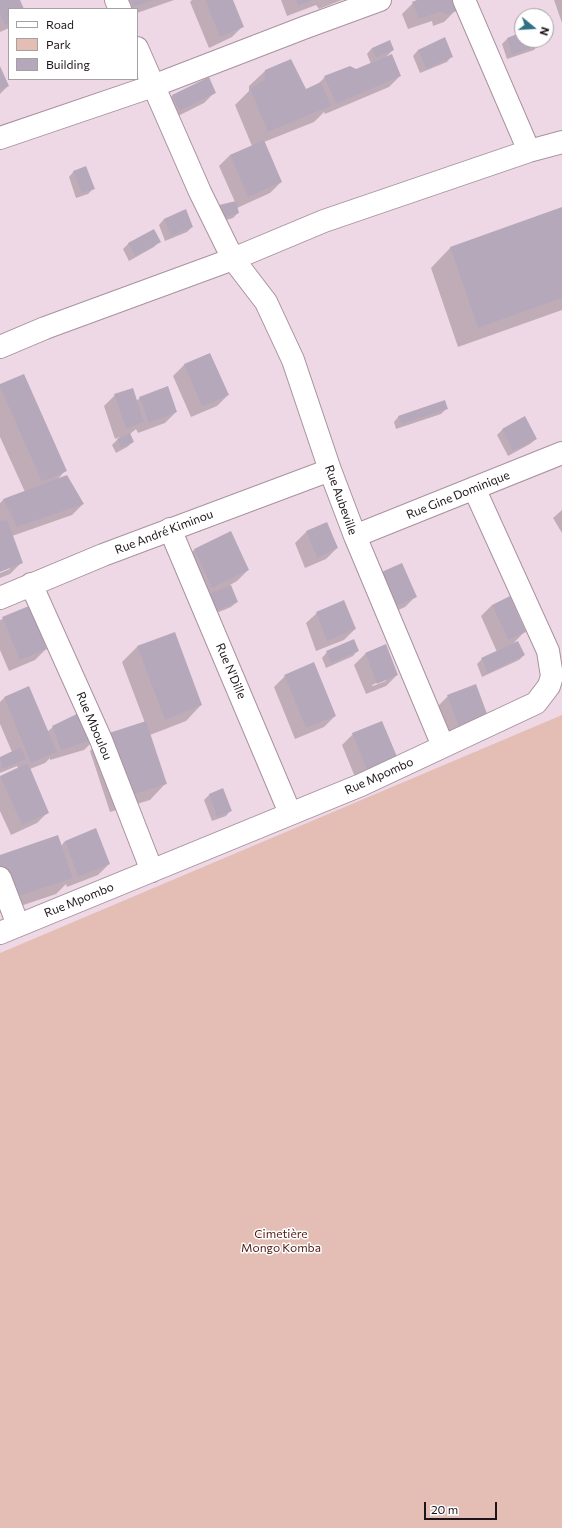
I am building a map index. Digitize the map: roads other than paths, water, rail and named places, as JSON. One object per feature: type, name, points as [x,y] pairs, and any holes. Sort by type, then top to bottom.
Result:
[{"type":"street","points":[[0,138],[153,86],[380,0]]},
{"type":"street","points":[[464,0],[529,151]]},
{"type":"street","name":"Rue Aubeville","points":[[138,50],[233,259],[266,302],[293,360],[330,470],[355,536],[443,746]]},
{"type":"street","points":[[0,347],[45,328],[233,259],[324,221],[529,151],[562,142]]},
{"type":"street","name":"Rue Gine Dominique","points":[[355,536],[562,453]]},
{"type":"street","name":"Rue André Kiminou","points":[[0,598],[31,584],[170,529],[330,470]]},
{"type":"street","name":"Rue Mpombo","points":[[9,929],[361,785],[536,703],[549,686],[552,676],[548,651],[474,488]]},
{"type":"street","name":"Rue N'Dille","points":[[170,529],[290,813]]},
{"type":"street","name":"Rue Mboulou","points":[[31,584],[101,740],[152,871]]},
{"type":"street","points":[[0,878],[9,929]]},
{"type":"park label","name":"Cimetière Mongo Komba","points":[[281,1241]]}]
